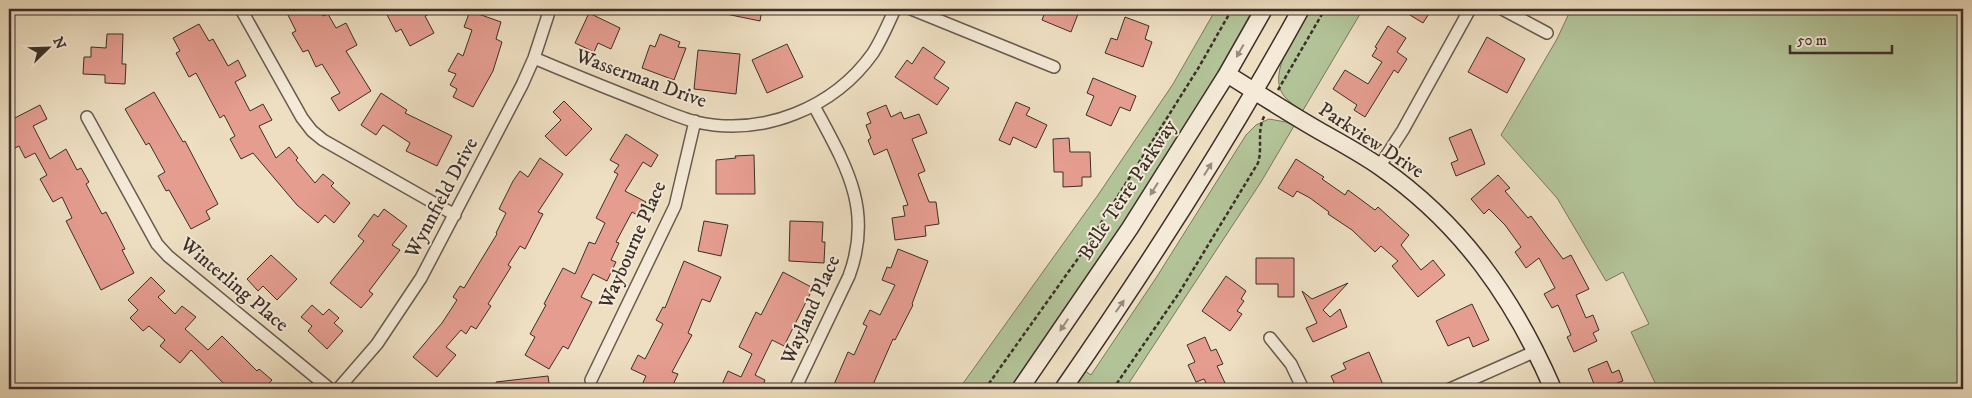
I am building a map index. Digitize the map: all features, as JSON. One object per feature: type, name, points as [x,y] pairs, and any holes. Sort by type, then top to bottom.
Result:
[{"type":"main road","name":"Belle Terre Parkway","points":[[1020,389],[1130,228],[1227,74],[1264,9]]},
{"type":"main road","points":[[1062,389],[1162,242],[1255,92],[1301,9]]},
{"type":"main road","name":"Parkview Drive","points":[[1227,74],[1379,167],[1436,214],[1469,248],[1507,300],[1536,351],[1553,389]]},
{"type":"street","name":"Wynnfield Drive","points":[[338,389],[377,344],[421,278],[534,58],[550,9]]},
{"type":"street","name":"Wasserman Drive","points":[[534,58],[660,109],[695,121],[721,125],[754,124],[784,118],[814,106],[841,87],[865,62],[878,44],[895,9]]},
{"type":"street","points":[[911,9],[1054,66]]},
{"type":"street","points":[[1379,167],[1403,130],[1470,9]]},
{"type":"street","points":[[1502,9],[1547,33]]},
{"type":"street","points":[[242,11],[302,118],[312,131],[323,140],[455,215]]},
{"type":"street","name":"Wayland Place","points":[[795,389],[849,276],[856,258],[859,237],[858,204],[852,182],[844,161],[814,106]]},
{"type":"street","name":"Winterling Place","points":[[87,117],[157,244],[168,256],[330,389]]},
{"type":"street","name":"Waybourne Place","points":[[591,380],[675,206],[695,121]]},
{"type":"street","points":[[1270,338],[1291,364],[1303,389]]},
{"type":"street","points":[[1450,389],[1536,351]]},
{"type":"path","points":[[985,389],[1084,250],[1199,67],[1232,9]]},
{"type":"path","points":[[1281,86],[1325,9]]},
{"type":"path","points":[[1113,389],[1179,292],[1258,163],[1260,158],[1260,124]]},
{"type":"green space","points":[[1216,9],[1253,9],[1168,156],[1107,251],[1009,389],[959,389],[1098,195],[1173,84]]},
{"type":"green space","points":[[1310,9],[1363,9],[1302,112],[1284,96],[1279,87],[1279,76],[1286,52]]},
{"type":"green space","points":[[1571,9],[1963,9],[1963,389],[1658,389],[1631,332],[1649,324],[1623,272],[1606,281],[1557,198],[1501,135],[1557,39]]},
{"type":"green space","points":[[1269,119],[1286,122],[1294,126],[1261,182],[1125,389],[1071,389],[1085,371],[1091,375],[1156,278],[1246,135],[1256,125]]},
{"type":"building","points":[[285,9],[319,9],[323,16],[328,14],[336,28],[346,23],[357,45],[346,51],[371,91],[339,111],[331,98],[340,93],[322,64],[316,67],[308,50],[303,52],[292,33],[296,31]]},
{"type":"building","points":[[384,9],[440,9],[425,16],[434,33],[410,46],[401,29],[396,32]]},
{"type":"building","points":[[726,9],[762,9],[760,21],[726,14]]},
{"type":"building","points":[[1046,9],[1080,9],[1071,32],[1042,20]]},
{"type":"building","points":[[1400,9],[1432,9],[1423,23]]},
{"type":"building","points":[[470,11],[501,22],[496,39],[502,42],[493,71],[473,107],[453,97],[457,89],[450,85],[456,74],[448,71],[458,53],[463,56],[472,30],[464,27]]},
{"type":"building","points":[[589,13],[620,28],[611,49],[598,43],[594,52],[575,43]]},
{"type":"building","points":[[1125,17],[1149,26],[1145,39],[1152,42],[1143,67],[1105,53],[1111,38],[1117,40]]},
{"type":"building","points":[[199,24],[209,41],[213,39],[228,66],[238,60],[246,76],[235,82],[250,111],[263,104],[272,120],[259,126],[276,158],[289,147],[298,158],[296,160],[315,183],[323,174],[334,183],[331,186],[350,203],[334,223],[325,215],[318,223],[297,205],[253,153],[241,159],[230,139],[235,136],[224,115],[220,118],[196,73],[189,77],[176,53],[180,51],[173,38]]},
{"type":"building","points":[[1388,26],[1406,38],[1397,52],[1407,59],[1398,73],[1394,70],[1365,117],[1354,110],[1357,105],[1333,89],[1345,70],[1368,84],[1382,62],[1372,56],[1377,48],[1375,47]]},
{"type":"building","points":[[107,34],[123,34],[122,64],[126,64],[125,84],[105,83],[105,75],[83,74],[84,57],[91,57],[91,47],[106,48]]},
{"type":"building","points":[[660,34],[680,42],[678,47],[686,48],[674,80],[642,68],[650,45],[655,47]]},
{"type":"building","points":[[1487,37],[1525,59],[1507,93],[1468,72]]},
{"type":"building","points":[[787,44],[803,77],[767,93],[752,60]]},
{"type":"building","points":[[923,47],[945,62],[934,78],[949,88],[937,105],[895,77],[907,60],[912,64]]},
{"type":"building","points":[[698,50],[740,54],[736,94],[694,89]]},
{"type":"building","points":[[1093,78],[1136,96],[1130,111],[1120,107],[1111,126],[1086,115],[1094,96],[1087,93]]},
{"type":"building","points":[[154,92],[183,142],[185,141],[218,204],[206,211],[210,219],[191,229],[169,190],[166,191],[158,176],[165,172],[149,143],[146,145],[125,109]]},
{"type":"building","points":[[381,93],[407,110],[405,113],[452,136],[437,166],[406,151],[410,143],[383,125],[376,135],[361,125]]},
{"type":"building","points":[[564,101],[592,129],[566,156],[545,136],[561,120],[553,112]]},
{"type":"building","points":[[1016,102],[1030,108],[1026,115],[1047,125],[1036,148],[1013,137],[1010,145],[999,140]]},
{"type":"building","points":[[40,105],[47,119],[33,126],[50,159],[66,149],[77,170],[81,168],[89,182],[86,184],[102,214],[106,212],[125,249],[122,250],[134,273],[101,290],[66,221],[72,218],[62,197],[53,202],[40,179],[47,175],[35,153],[25,158],[19,146],[9,151],[9,121]]},
{"type":"building","points":[[886,105],[891,117],[901,112],[904,119],[919,114],[927,133],[912,139],[925,171],[918,174],[929,202],[936,202],[939,224],[925,226],[926,236],[895,240],[892,218],[905,216],[903,206],[908,205],[887,149],[874,155],[868,140],[871,138],[866,125],[871,123],[867,113]]},
{"type":"building","points":[[1471,129],[1485,164],[1456,176],[1451,163],[1458,160],[1449,138]]},
{"type":"building","points":[[626,134],[658,155],[651,167],[643,162],[625,191],[646,202],[639,216],[632,212],[616,242],[619,243],[611,260],[616,262],[607,281],[593,274],[581,297],[592,302],[568,349],[563,346],[549,369],[525,355],[535,337],[530,334],[563,268],[575,274],[589,242],[595,244],[605,223],[596,218],[618,174],[614,172],[619,165],[610,160]]},
{"type":"building","points":[[1069,138],[1070,152],[1090,152],[1091,177],[1082,177],[1082,186],[1063,187],[1063,172],[1054,172],[1053,139]]},
{"type":"building","points":[[754,155],[755,194],[716,194],[716,160]]},
{"type":"building","points":[[540,158],[563,174],[538,212],[543,214],[525,249],[520,246],[508,265],[511,267],[488,304],[491,306],[476,329],[471,326],[466,334],[461,330],[446,347],[456,355],[437,377],[413,357],[442,323],[457,300],[453,297],[460,286],[464,288],[497,234],[506,213],[499,209],[513,181],[520,171],[528,177]]},
{"type":"building","points":[[1296,159],[1324,177],[1322,179],[1345,195],[1348,190],[1375,210],[1378,207],[1409,235],[1401,245],[1421,270],[1433,260],[1445,275],[1418,297],[1392,266],[1398,261],[1381,246],[1375,252],[1352,230],[1328,214],[1329,212],[1310,198],[1297,191],[1293,197],[1278,188]]},
{"type":"building","points":[[1498,175],[1510,188],[1505,191],[1528,218],[1531,216],[1563,259],[1571,255],[1589,289],[1576,295],[1586,318],[1593,315],[1599,330],[1593,333],[1597,341],[1574,352],[1567,337],[1571,335],[1558,305],[1552,308],[1544,294],[1555,288],[1539,258],[1526,268],[1515,252],[1521,247],[1505,225],[1489,209],[1484,214],[1471,199]]},
{"type":"building","points":[[384,209],[407,226],[392,245],[400,250],[369,291],[373,294],[361,308],[330,283],[364,241],[358,236],[374,214],[378,217]]},
{"type":"building","points":[[704,221],[728,225],[721,256],[698,251]]},
{"type":"building","points":[[790,221],[823,222],[822,242],[825,242],[824,263],[789,261]]},
{"type":"building","points":[[898,249],[928,261],[913,305],[895,340],[893,339],[871,389],[832,389],[848,352],[854,355],[867,326],[863,324],[870,310],[880,315],[895,285],[882,280],[887,267],[891,268]]},
{"type":"building","points":[[271,255],[297,279],[277,300],[263,286],[258,291],[247,279]]},
{"type":"building","points":[[1256,258],[1294,258],[1294,297],[1278,297],[1278,284],[1256,284]]},
{"type":"building","points":[[684,261],[721,277],[710,302],[702,299],[688,333],[692,335],[672,372],[678,374],[671,389],[640,389],[646,376],[631,369],[638,355],[645,359],[663,324],[656,320],[663,307],[665,308]]},
{"type":"building","points":[[783,272],[813,288],[784,346],[772,340],[755,375],[765,380],[762,387],[767,389],[720,389],[728,371],[741,377],[752,354],[739,347],[756,312],[761,315]]},
{"type":"building","points":[[1226,276],[1246,291],[1241,299],[1244,301],[1237,311],[1242,314],[1230,331],[1202,311]]},
{"type":"building","points":[[151,277],[165,291],[158,297],[175,314],[182,306],[196,317],[185,329],[208,350],[222,336],[257,371],[259,369],[272,380],[264,389],[229,389],[191,350],[180,363],[160,346],[165,340],[149,326],[143,331],[130,318],[138,310],[128,300]]},
{"type":"building","points":[[1348,283],[1323,310],[1330,317],[1340,309],[1347,327],[1313,342],[1306,328],[1317,323],[1302,291],[1312,299]]},
{"type":"building","points":[[1472,304],[1489,340],[1473,347],[1469,337],[1448,346],[1436,321]]},
{"type":"building","points":[[312,305],[323,315],[329,309],[339,318],[334,323],[343,331],[327,349],[308,331],[312,326],[301,317]]},
{"type":"building","points":[[1205,337],[1211,351],[1216,349],[1223,364],[1217,366],[1225,383],[1212,389],[1209,389],[1204,379],[1196,382],[1188,365],[1195,362],[1187,345]]},
{"type":"building","points":[[1369,352],[1384,387],[1378,389],[1337,389],[1331,376],[1346,369],[1343,363]]},
{"type":"building","points":[[1607,361],[1612,373],[1619,370],[1623,381],[1617,383],[1619,389],[1596,389],[1588,369]]},
{"type":"building","points":[[548,376],[550,389],[497,389],[496,382]]}]
